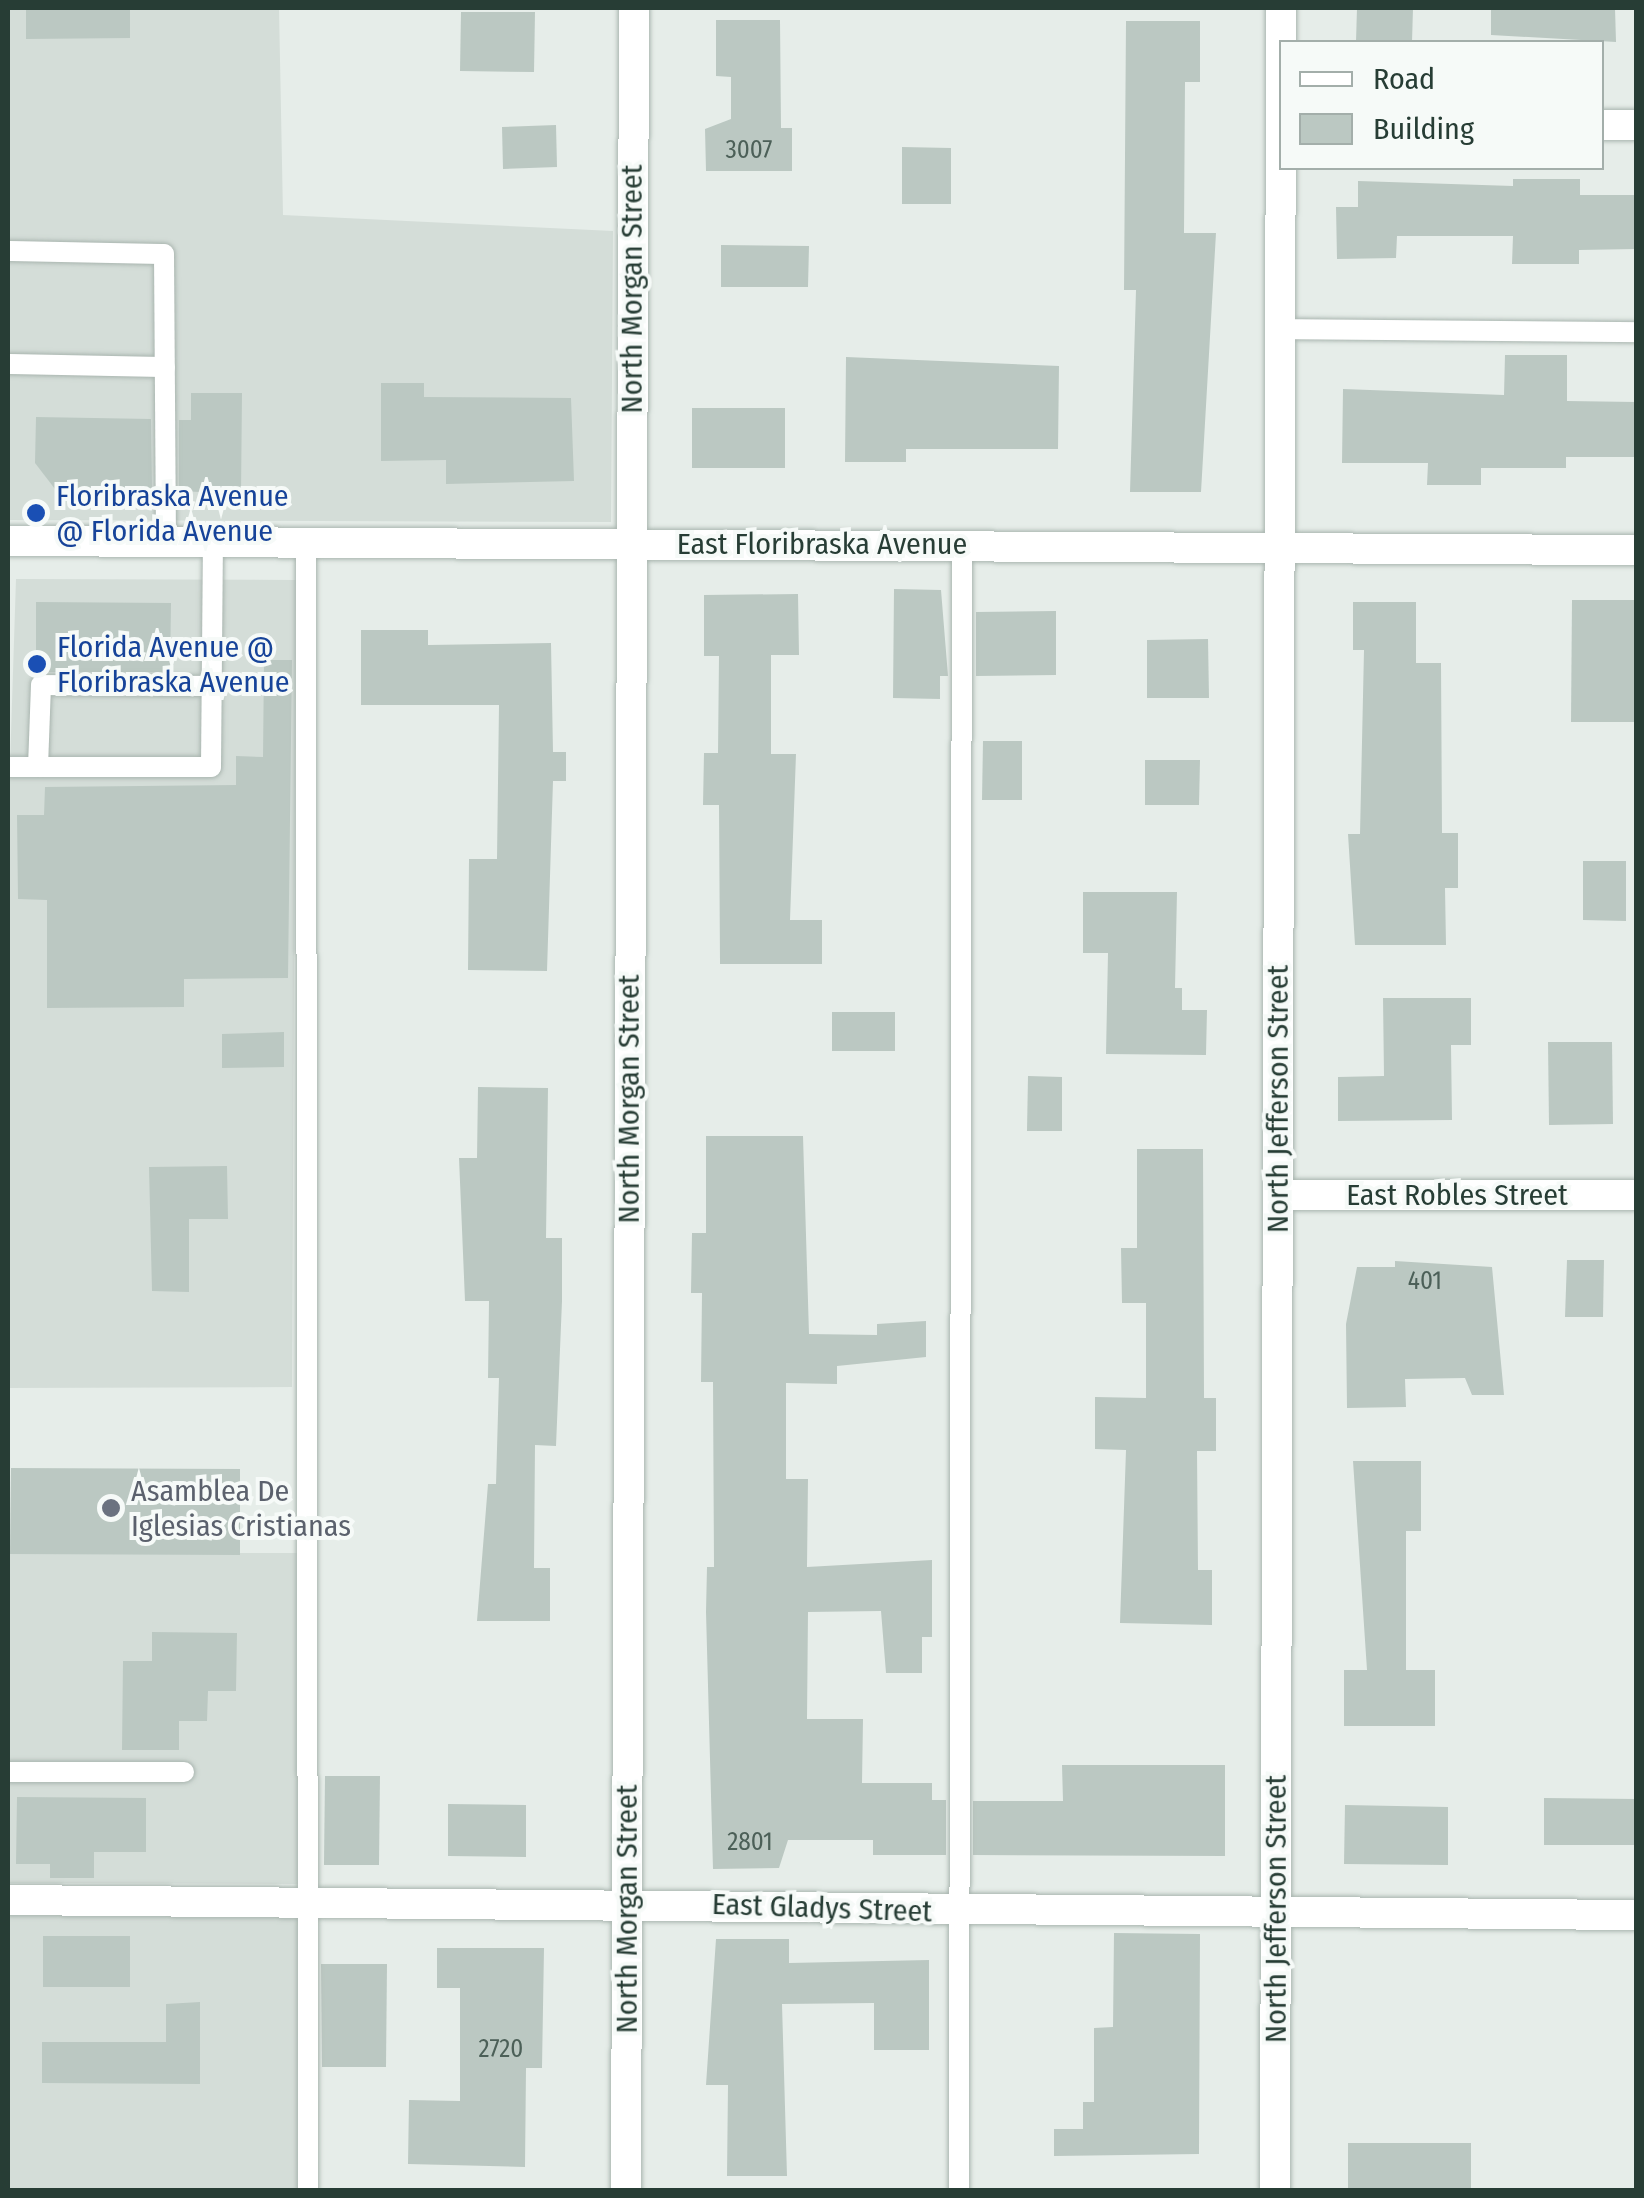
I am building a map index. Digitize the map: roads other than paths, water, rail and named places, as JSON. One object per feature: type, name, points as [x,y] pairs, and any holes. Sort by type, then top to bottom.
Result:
[{"type":"street","name":"North Morgan Street","points":[[626,2190],[634,8]]},
{"type":"street","name":"North Jefferson Street","points":[[1280,8],[1280,40]]},
{"type":"street","points":[[1604,125],[1636,125]]},
{"type":"street","name":"North Jefferson Street","points":[[1276,2190],[1281,170]]},
{"type":"street","name":"East Floribraska Avenue","points":[[8,541],[1636,550]]},
{"type":"street","name":"East Robles Street","points":[[1278,1196],[1636,1195]]},
{"type":"street","name":"East Gladys Street","points":[[8,1900],[628,1903],[959,1913],[1275,1916],[1636,1915]]},
{"type":"lane","points":[[8,252],[164,254],[166,541]]},
{"type":"lane","points":[[1280,329],[1636,332]]},
{"type":"lane","points":[[8,364],[165,367]]},
{"type":"lane","points":[[8,766],[211,767],[213,541]]},
{"type":"lane","points":[[306,541],[308,2190]]},
{"type":"lane","points":[[959,2190],[962,545]]},
{"type":"lane","points":[[38,766],[41,685],[212,686]]},
{"type":"lane","points":[[8,1772],[184,1772]]},
{"type":"place","name":"Floribraska Avenue @ Florida Avenue","points":[[36,513]]},
{"type":"place","name":"Florida Avenue @ Floribraska Avenue","points":[[37,664]]},
{"type":"place","name":"Asamblea De Iglesias Cristianas","points":[[111,1508]]}]
